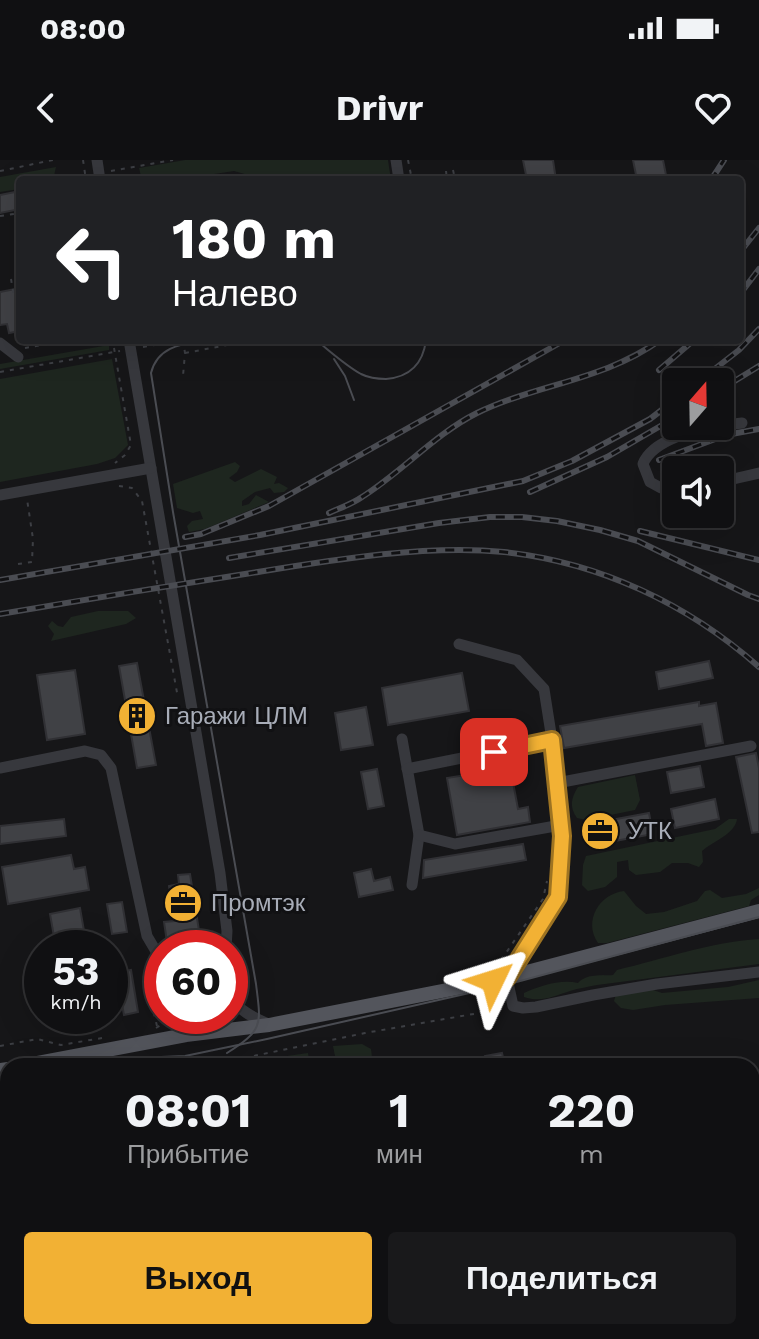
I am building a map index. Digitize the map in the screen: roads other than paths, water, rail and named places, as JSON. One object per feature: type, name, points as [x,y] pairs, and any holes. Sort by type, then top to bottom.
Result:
[{"type":"main road","points":[[64,1058],[186,1035],[269,1025],[507,978],[759,911]]},
{"type":"street","points":[[97,160],[105,176]]},
{"type":"street","points":[[133,344],[173,635],[220,873],[227,930]]},
{"type":"street","points":[[734,424],[742,423]]},
{"type":"street","points":[[662,488],[650,482],[643,464],[646,456],[672,440]]},
{"type":"street","points":[[0,495],[151,468]]},
{"type":"street","points":[[734,479],[759,473]]},
{"type":"street","points":[[459,644],[517,660],[544,689],[552,740],[562,836],[558,897],[507,978],[513,1006],[536,1007],[657,984],[759,972]]},
{"type":"street","points":[[402,739],[419,835],[412,885]]},
{"type":"street","points":[[407,769],[552,740]]},
{"type":"street","points":[[557,783],[751,746]]},
{"type":"street","points":[[0,768],[85,751],[101,755],[111,768],[146,930]]},
{"type":"street","points":[[419,835],[455,844],[561,825]]},
{"type":"street","points":[[248,1014],[269,1025]]},
{"type":"tram line","points":[[186,344],[166,351],[154,364],[151,373],[258,998],[259,1017],[254,1032],[227,1053]]},
{"type":"tram line","points":[[321,344],[361,374],[386,379],[414,368],[425,344]]},
{"type":"tram line","points":[[334,359],[345,376],[354,400]]},
{"type":"tram line","points":[[137,1058],[185,1056],[267,1039],[509,984],[759,917]]},
{"type":"railway","points":[[714,176],[724,160]]},
{"type":"railway","points":[[744,247],[759,228]]},
{"type":"railway","points":[[744,289],[759,269]]},
{"type":"railway","points":[[716,368],[759,329]]},
{"type":"railway","points":[[185,537],[201,534],[269,506],[558,344]]},
{"type":"railway","points":[[329,513],[377,487],[447,431],[477,413],[594,373],[654,344]]},
{"type":"railway","points":[[659,370],[689,344]]},
{"type":"railway","points":[[734,381],[759,366]]},
{"type":"railway","points":[[0,580],[260,535],[523,481],[572,461],[662,410]]},
{"type":"railway","points":[[530,492],[607,457],[662,425]]},
{"type":"railway","points":[[659,460],[726,435],[759,429]]},
{"type":"railway","points":[[229,558],[439,523],[522,517],[557,521],[638,541],[759,599]]},
{"type":"railway","points":[[640,531],[759,560]]},
{"type":"railway","points":[[0,614],[374,555],[440,550],[504,552],[574,565],[640,590],[703,624],[759,667]]},
{"type":"place","name":"Гаражи ЦЛМ","points":[[137,716]]},
{"type":"place","name":"УТК","points":[[600,831]]},
{"type":"place","name":"Промтэк","points":[[183,903]]}]
